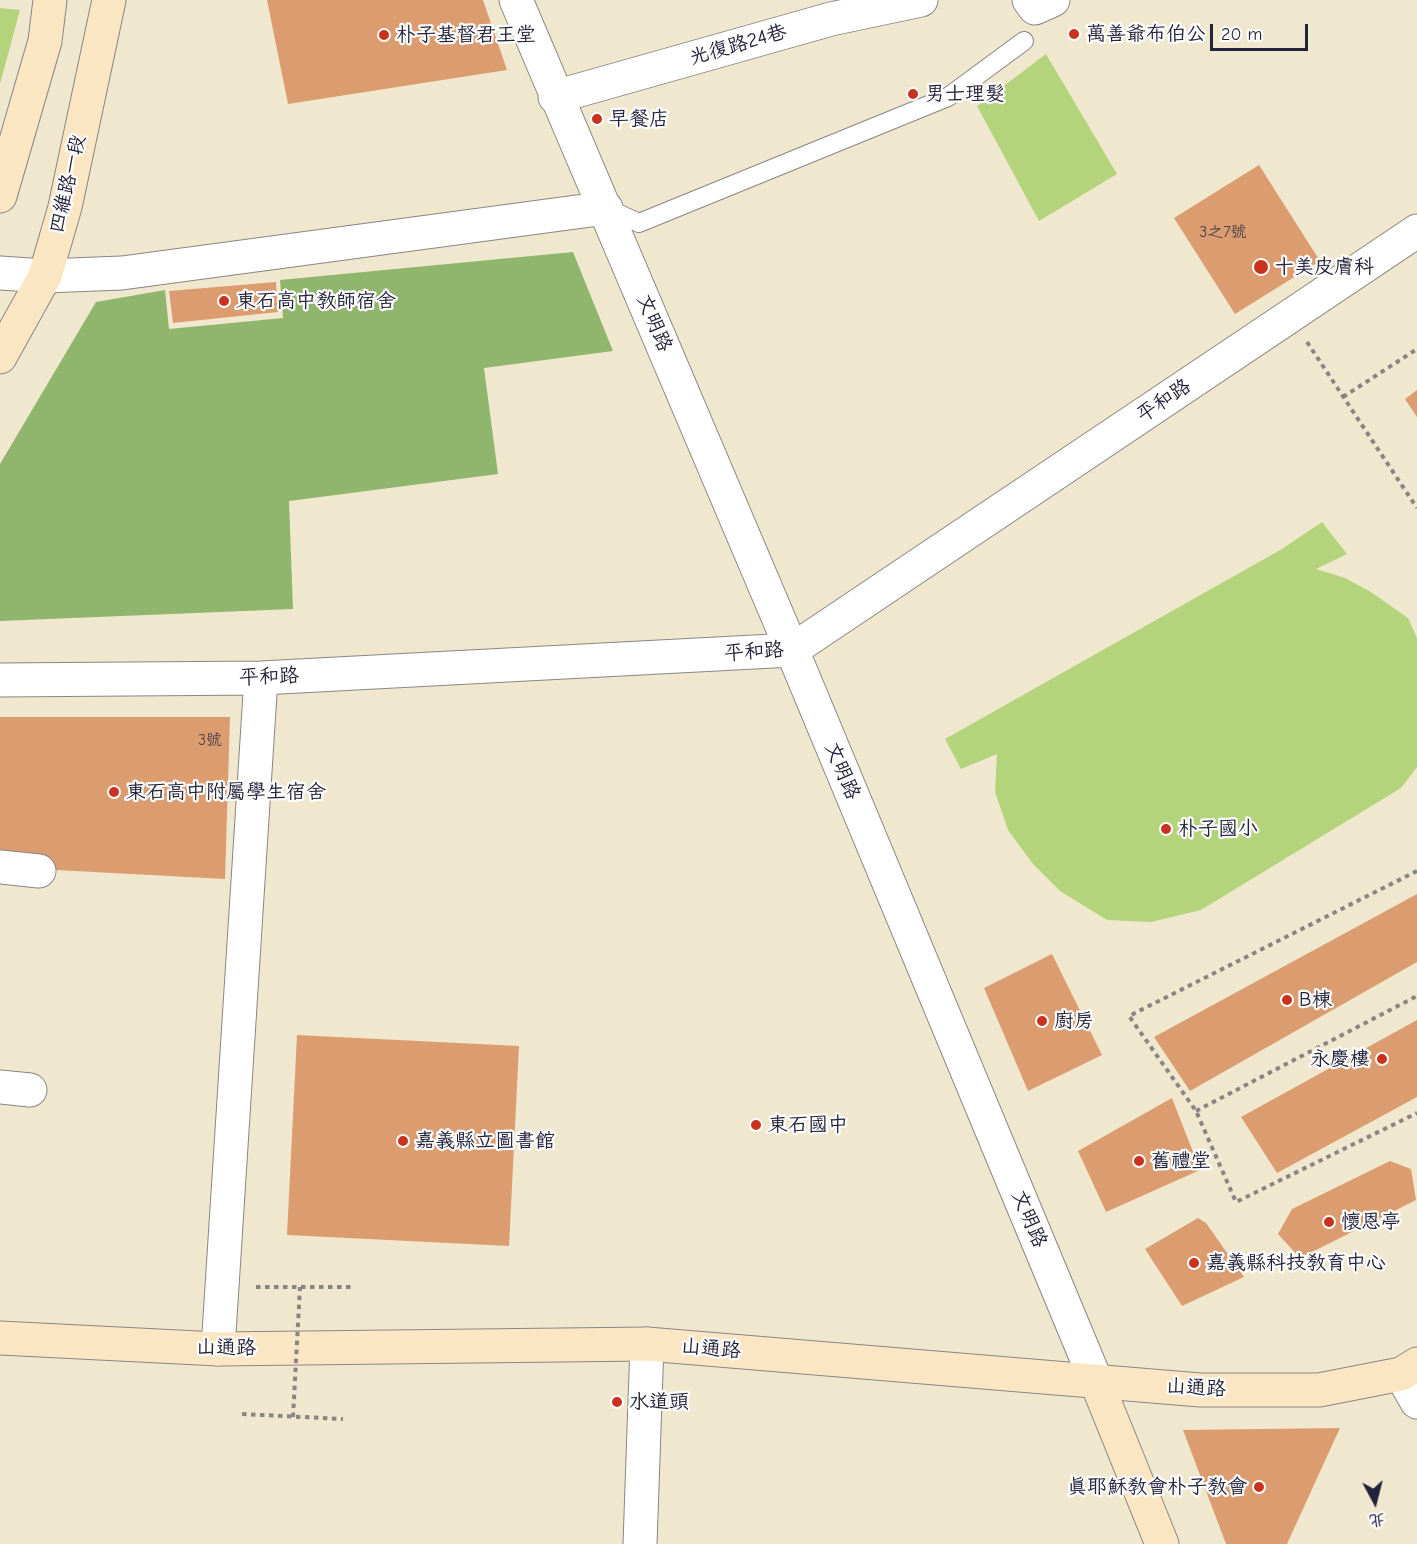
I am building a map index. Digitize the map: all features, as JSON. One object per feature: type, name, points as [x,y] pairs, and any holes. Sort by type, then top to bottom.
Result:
[{"type":"main road","points":[[0,196],[45,42],[50,0]]},
{"type":"main road","name":"四維路一段","points":[[0,357],[45,276],[65,207],[109,0]]},
{"type":"main road","name":"山通路","points":[[0,1338],[218,1349],[648,1344],[1200,1390],[1319,1390],[1409,1369]]},
{"type":"main road","name":"文明路","points":[[1096,1381],[1162,1544]]},
{"type":"street","name":"文明路","points":[[516,0],[555,97],[606,208],[792,650],[1096,1381]]},
{"type":"street","name":"光復路24巷","points":[[555,97],[831,19],[921,0]]},
{"type":"street","points":[[0,273],[45,276],[122,273],[606,208]]},
{"type":"street","name":"平和路","points":[[0,680],[261,678],[792,650],[1417,231]]},
{"type":"street","points":[[218,1349],[261,678]]},
{"type":"street","points":[[0,867],[39,871]]},
{"type":"street","points":[[640,1544],[648,1344]]},
{"type":"street","points":[[1409,1369],[1417,1402]]},
{"type":"lane","points":[[606,208],[639,223],[948,97],[1024,41]]},
{"type":"path","points":[[1291,316],[1417,508]]},
{"type":"path","points":[[1343,396],[1417,349]]},
{"type":"path","points":[[1417,871],[1129,1016],[1196,1111],[1236,1202],[1417,1113]]},
{"type":"path","points":[[1196,1111],[1417,996]]},
{"type":"path","points":[[254,1287],[354,1287]]},
{"type":"path","points":[[293,1417],[300,1287]]},
{"type":"path","points":[[242,1414],[343,1419]]},
{"type":"green space","points":[[0,8],[20,10],[0,84]]},
{"type":"green space","points":[[1046,54],[1117,174],[1039,221],[977,106]]},
{"type":"green space","points":[[573,252],[613,351],[484,368],[498,474],[289,501],[293,609],[0,621],[0,464],[96,302],[165,290],[169,329],[283,318],[280,280]]},
{"type":"green space","points":[[1322,522],[1347,554],[1316,569],[1345,578],[1371,592],[1408,618],[1417,638],[1417,767],[1401,788],[1201,910],[1151,922],[1107,920],[1060,891],[1033,864],[1008,830],[995,792],[997,754],[961,769],[945,739],[1282,549]]},
{"type":"building","name":"朴子基督君王堂","points":[[267,0],[483,0],[507,70],[288,104]]},
{"type":"building","points":[[1259,165],[1320,261],[1235,314],[1174,218]]},
{"type":"building","name":"東石高中教師宿舍","points":[[276,282],[278,312],[173,323],[169,291]]},
{"type":"building","points":[[1417,390],[1417,417],[1405,399]]},
{"type":"building","name":"東石高中附屬學生宿舍","points":[[0,717],[230,717],[225,879],[0,867]]},
{"type":"building","name":"B棟","points":[[1417,894],[1417,962],[1190,1091],[1154,1037]]},
{"type":"building","name":"廚房","points":[[1052,954],[1102,1055],[1028,1091],[984,988]]},
{"type":"building","name":"永慶樓","points":[[1417,1020],[1417,1097],[1277,1173],[1241,1117]]},
{"type":"building","name":"嘉義縣立圖書館","points":[[297,1035],[519,1046],[509,1246],[287,1235]]},
{"type":"building","name":"舊禮堂","points":[[1172,1098],[1200,1170],[1106,1212],[1078,1151]]},
{"type":"building","name":"懷恩亭","points":[[1390,1161],[1411,1169],[1416,1200],[1300,1258],[1278,1234],[1292,1209]]},
{"type":"building","name":"嘉義縣科技教育中心","points":[[1198,1218],[1206,1223],[1244,1277],[1182,1306],[1145,1249]]},
{"type":"building","name":"真耶穌教會朴子教會","points":[[1340,1428],[1287,1544],[1226,1544],[1183,1430]]},
{"type":"place","name":"萬善爺布伯公","points":[[1074,34]]},
{"type":"place","name":"朴子基督君王堂","points":[[384,35]]},
{"type":"place","name":"男士理髮","points":[[913,94]]},
{"type":"place","name":"早餐店","points":[[597,119]]},
{"type":"place","name":"十美皮膚科","points":[[1261,267]]},
{"type":"place","name":"東石高中教師宿舍","points":[[224,301]]},
{"type":"place","name":"東石高中附屬學生宿舍","points":[[114,792]]},
{"type":"place","name":"朴子國小","points":[[1166,829]]},
{"type":"place","name":"B棟","points":[[1287,1000]]},
{"type":"place","name":"廚房","points":[[1042,1021]]},
{"type":"place","name":"永慶樓","points":[[1382,1059]]},
{"type":"place","name":"東石國中","points":[[756,1125]]},
{"type":"place","name":"嘉義縣立圖書館","points":[[403,1141]]},
{"type":"place","name":"舊禮堂","points":[[1139,1161]]},
{"type":"place","name":"懷恩亭","points":[[1329,1222]]},
{"type":"place","name":"嘉義縣科技教育中心","points":[[1194,1263]]},
{"type":"place","name":"水道頭","points":[[617,1402]]},
{"type":"place","name":"真耶穌教會朴子教會","points":[[1259,1487]]}]
